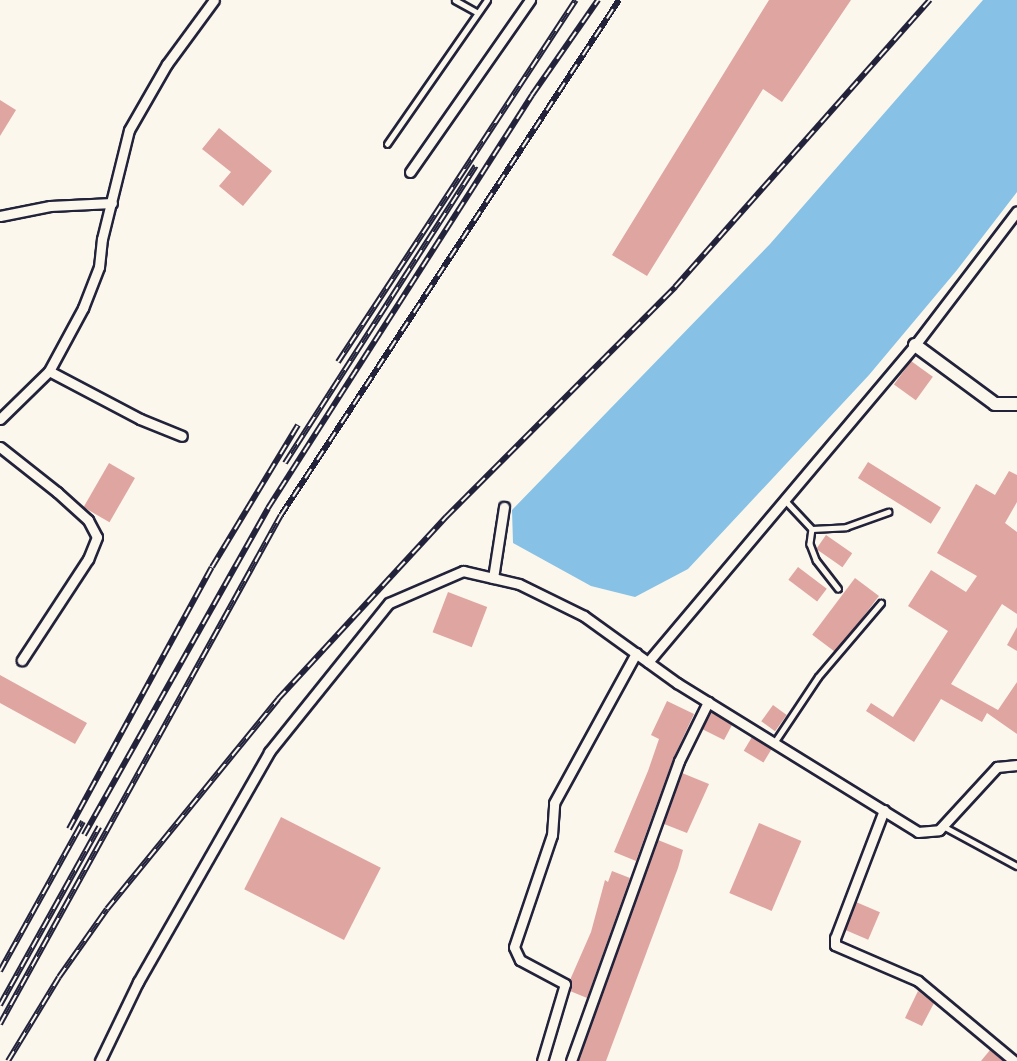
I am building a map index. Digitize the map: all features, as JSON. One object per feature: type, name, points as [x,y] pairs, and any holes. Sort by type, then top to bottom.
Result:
[{"type":"street","points":[[0,419],[49,370],[83,308],[99,267],[129,130],[167,64],[214,0]]},
{"type":"street","points":[[410,172],[530,0]]},
{"type":"street","points":[[0,216],[50,206],[112,202]]},
{"type":"street","points":[[648,662],[915,345],[1017,211]]},
{"type":"street","points":[[915,345],[995,404],[1017,404]]},
{"type":"street","points":[[49,370],[140,419],[182,436]]},
{"type":"street","points":[[0,447],[88,520],[97,537],[88,559],[22,660]]},
{"type":"street","points":[[493,578],[504,507]]},
{"type":"street","points":[[100,1061],[138,982],[269,752],[389,603],[463,571],[519,584],[584,616],[708,702],[918,832],[939,831],[997,767],[1017,765]]},
{"type":"street","points":[[542,1061],[565,984],[520,960],[514,947],[552,835],[554,803],[636,653]]},
{"type":"street","points":[[571,1061],[679,761],[708,702]]},
{"type":"street","points":[[884,810],[834,938],[835,945],[918,981],[1014,1061]]},
{"type":"lane","points":[[455,0],[477,12]]},
{"type":"lane","points":[[387,144],[487,0]]},
{"type":"lane","points":[[785,500],[812,529]]},
{"type":"lane","points":[[812,529],[846,527],[888,512]]},
{"type":"lane","points":[[812,529],[810,544],[816,560],[838,588]]},
{"type":"lane","points":[[774,743],[818,678],[881,603]]},
{"type":"lane","points":[[943,826],[1017,866]]},
{"type":"water","points":[[983,0],[1017,0],[1017,192],[957,270],[869,375],[688,569],[635,597],[591,586],[513,543],[512,510],[770,244]]},
{"type":"building","points":[[769,0],[851,0],[782,102],[763,89],[647,276],[612,255]]},
{"type":"building","points":[[0,100],[16,110],[0,136]]},
{"type":"building","points":[[219,128],[272,171],[243,206],[219,186],[231,172],[202,149]]},
{"type":"building","points":[[911,361],[933,377],[916,400],[894,384]]},
{"type":"building","points":[[868,462],[941,508],[931,524],[858,478]]},
{"type":"building","points":[[109,463],[135,478],[109,522],[84,507]]},
{"type":"building","points":[[1009,471],[1017,475],[1017,502],[1005,523],[1017,532],[1017,614],[1002,604],[951,684],[998,710],[1017,682],[1017,734],[987,713],[982,722],[941,699],[914,742],[866,711],[871,703],[893,717],[948,631],[908,606],[931,570],[966,592],[977,576],[937,553],[976,484],[995,495]]},
{"type":"building","points":[[826,535],[852,553],[842,567],[816,549]]},
{"type":"building","points":[[798,567],[827,589],[817,601],[788,580]]},
{"type":"building","points":[[855,578],[879,596],[836,653],[812,635]]},
{"type":"building","points":[[448,592],[487,607],[472,647],[433,632]]},
{"type":"building","points":[[1017,627],[1017,651],[1007,645]]},
{"type":"building","points":[[0,675],[87,723],[75,744],[0,703]]},
{"type":"building","points":[[667,701],[694,714],[673,759],[636,861],[614,852],[648,771],[659,739],[651,735]]},
{"type":"building","points":[[773,705],[787,715],[775,731],[761,721]]},
{"type":"building","points":[[712,712],[732,725],[724,740],[702,729]]},
{"type":"building","points":[[752,737],[772,749],[763,763],[744,751]]},
{"type":"building","points":[[682,773],[709,784],[687,833],[664,824]]},
{"type":"building","points":[[281,817],[381,868],[344,940],[244,889]]},
{"type":"building","points":[[759,823],[801,841],[772,911],[729,893]]},
{"type":"building","points":[[658,840],[683,850],[678,868],[606,1061],[578,1061]]},
{"type":"building","points":[[612,871],[630,878],[587,998],[570,991],[570,980],[591,932],[605,880],[608,882]]},
{"type":"building","points":[[856,902],[880,912],[868,940],[844,930]]},
{"type":"building","points":[[918,991],[934,1003],[922,1026],[905,1018]]},
{"type":"building","points":[[990,1050],[1003,1061],[981,1061]]},
{"type":"railway","points":[[338,362],[576,0]]},
{"type":"railway","points":[[84,835],[268,508],[532,95],[598,0]]},
{"type":"railway","points":[[0,1024],[281,515],[619,0]]},
{"type":"railway","points":[[8,1061],[59,977],[107,909],[278,699],[446,517],[675,287],[930,0]]},
{"type":"railway","points":[[285,463],[476,166]]},
{"type":"railway","points":[[69,829],[212,567],[298,425]]},
{"type":"railway","points":[[0,971],[83,821]]},
{"type":"railway","points":[[0,1005],[99,827]]}]
